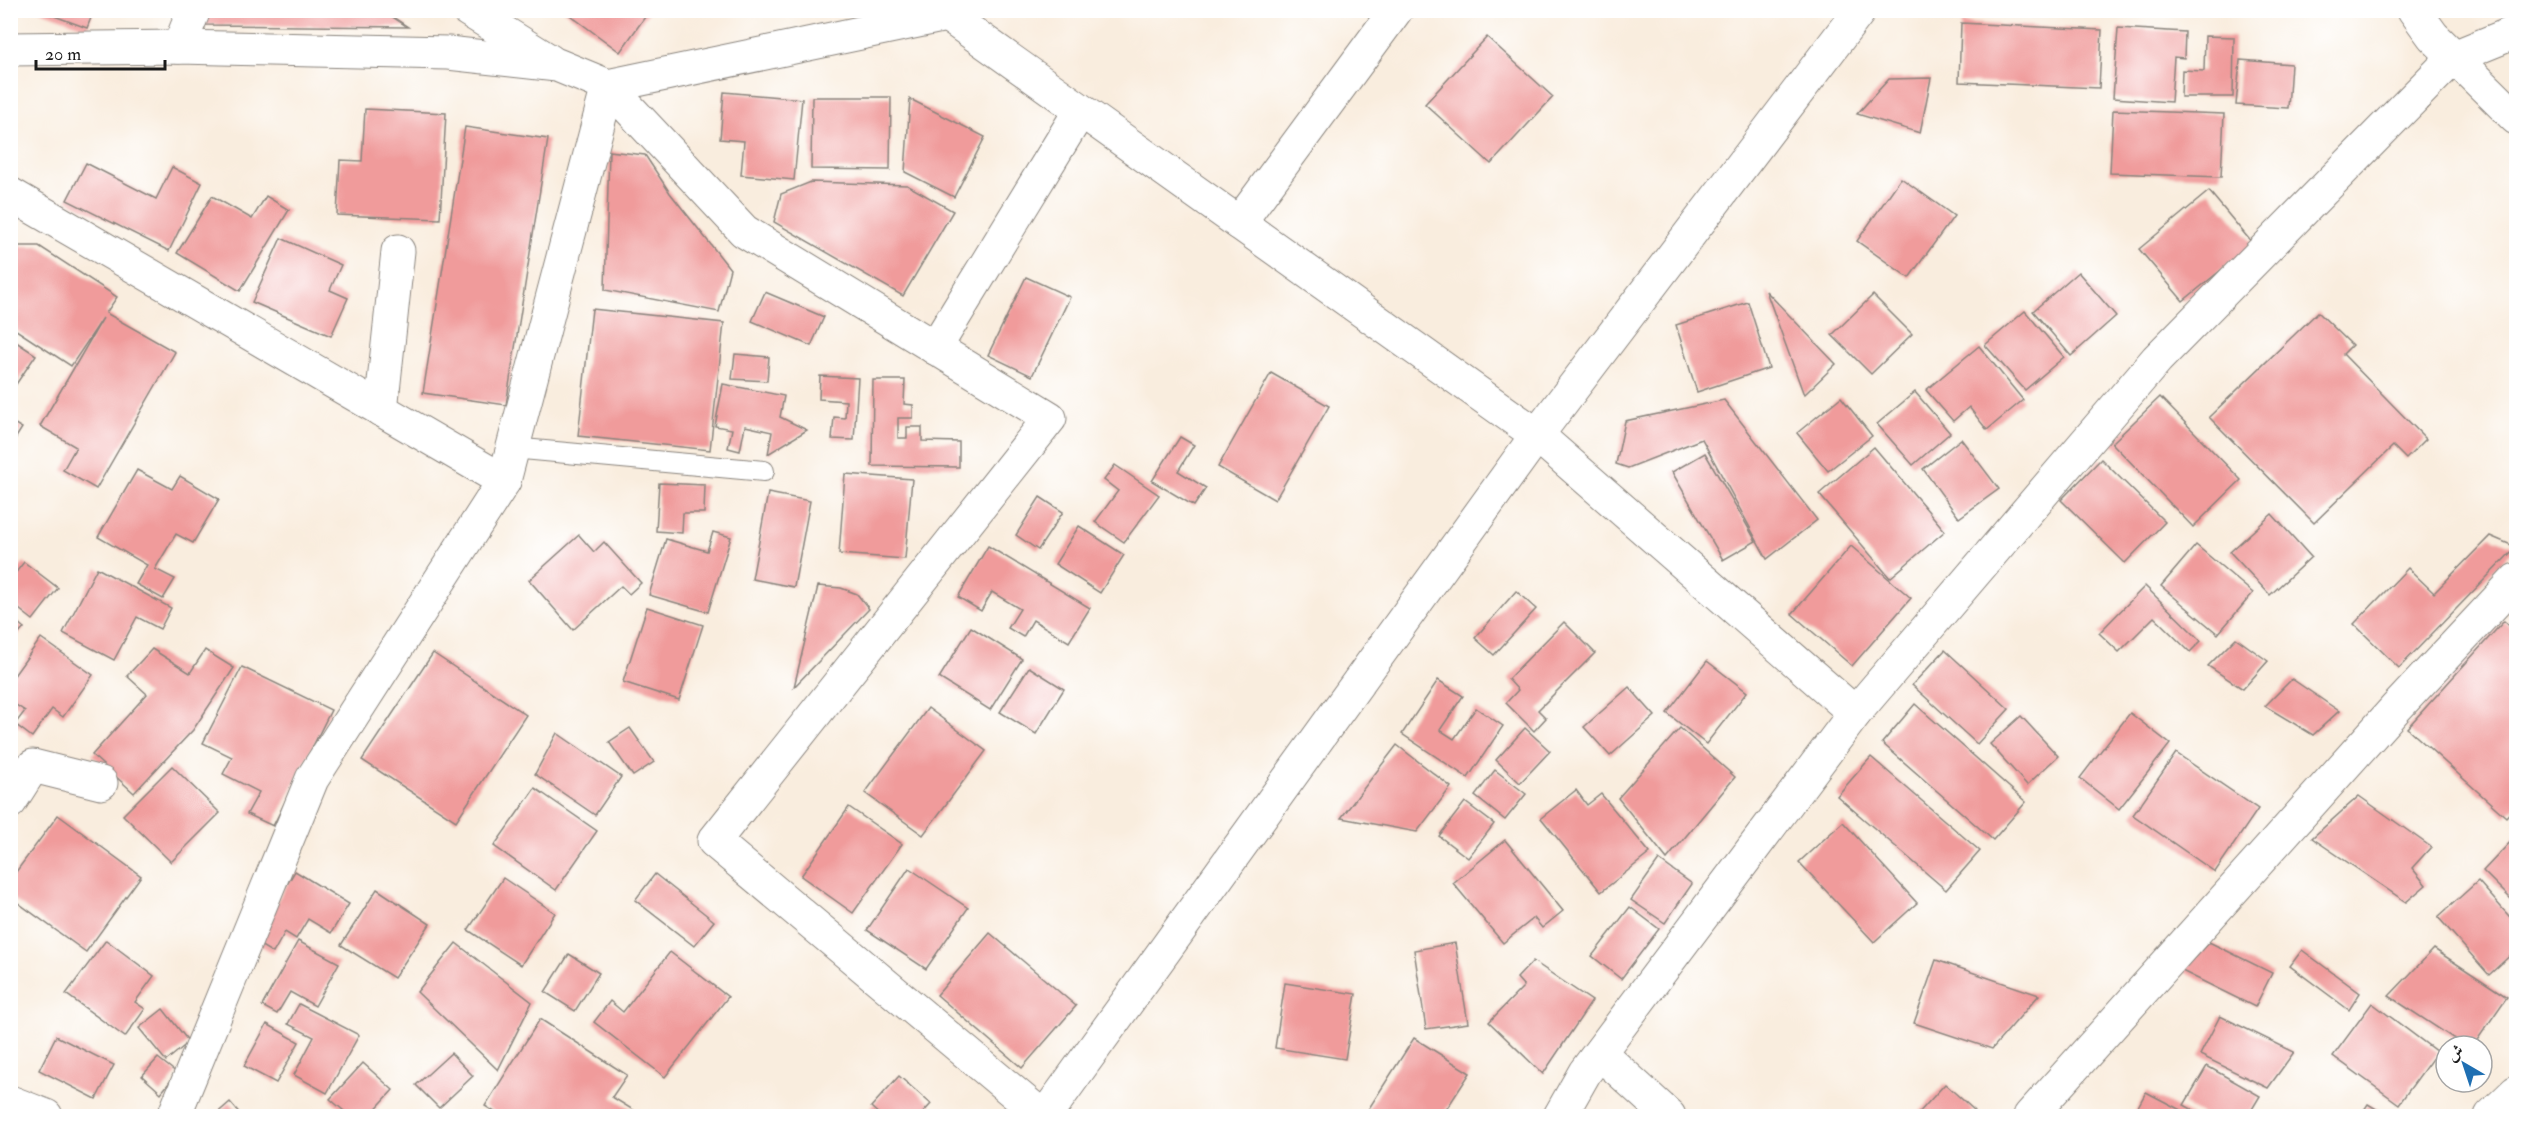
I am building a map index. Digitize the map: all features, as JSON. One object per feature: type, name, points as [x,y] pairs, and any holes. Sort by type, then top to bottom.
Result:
[{"type":"street","points":[[179,47],[194,10]]},
{"type":"street","points":[[468,10],[557,65],[608,86],[744,231],[1050,418],[714,841],[1044,1116],[1537,435],[1860,10]]},
{"type":"street","points":[[1239,223],[1396,10]]},
{"type":"street","points":[[2414,10],[2433,36],[2517,118]]},
{"type":"street","points":[[608,86],[943,13],[1537,435],[1855,713]]},
{"type":"street","points":[[1560,1116],[1586,1072],[1855,713],[2157,359],[2454,57],[2513,33],[2517,34]]},
{"type":"street","points":[[10,49],[179,47],[448,53],[557,65]]},
{"type":"street","points":[[174,1116],[312,779],[504,481],[608,86]]},
{"type":"street","points":[[935,348],[1080,111]]},
{"type":"street","points":[[10,194],[504,481]]},
{"type":"street","points":[[381,410],[398,251]]},
{"type":"street","points":[[2030,1116],[2396,708],[2517,580]]},
{"type":"street","points":[[10,802],[33,766],[101,783]]},
{"type":"street","points":[[1600,1053],[1669,1116]]},
{"type":"street","points":[[2492,1116],[2517,1092]]},
{"type":"street","points":[[10,1102],[46,1116]]},
{"type":"lane","points":[[512,448],[764,471]]},
{"type":"building","points":[[38,10],[94,10],[87,28]]},
{"type":"building","points":[[211,10],[382,10],[408,27],[205,25]]},
{"type":"building","points":[[563,10],[650,10],[620,52]]},
{"type":"building","points":[[1961,23],[2102,30],[2099,88],[1959,82]]},
{"type":"building","points":[[2118,28],[2185,32],[2184,58],[2174,57],[2171,102],[2113,98]]},
{"type":"building","points":[[2205,36],[2234,37],[2233,97],[2181,97],[2182,70],[2204,71]]},
{"type":"building","points":[[1487,37],[1553,97],[1491,164],[1425,104]]},
{"type":"building","points":[[2240,60],[2291,64],[2288,108],[2236,105]]},
{"type":"building","points":[[1931,78],[1920,133],[1857,114],[1889,79]]},
{"type":"building","points":[[724,92],[802,99],[794,180],[741,175],[744,141],[720,139]]},
{"type":"building","points":[[812,97],[891,97],[890,170],[811,169]]},
{"type":"building","points":[[910,99],[985,137],[954,197],[905,172]]},
{"type":"building","points":[[365,109],[446,113],[440,219],[337,215],[340,160],[362,161]]},
{"type":"building","points":[[2113,110],[2224,114],[2221,177],[2110,173]]},
{"type":"building","points":[[465,127],[548,139],[506,405],[423,393]]},
{"type":"building","points":[[609,151],[645,155],[670,193],[730,269],[719,312],[605,290]]},
{"type":"building","points":[[86,163],[156,199],[172,167],[202,183],[169,251],[67,200]]},
{"type":"building","points":[[1901,178],[1954,216],[1909,278],[1857,241]]},
{"type":"building","points":[[811,182],[907,185],[953,211],[903,296],[774,222],[781,194]]},
{"type":"building","points":[[2209,191],[2253,244],[2183,301],[2139,249]]},
{"type":"building","points":[[212,196],[252,219],[266,196],[289,210],[240,291],[177,253]]},
{"type":"building","points":[[281,238],[341,265],[330,290],[348,298],[331,336],[252,302]]},
{"type":"building","points":[[13,246],[39,246],[117,297],[106,313],[175,352],[96,489],[63,470],[76,447],[40,426],[103,318],[71,366],[10,326],[10,250]]},
{"type":"building","points":[[2078,272],[2116,316],[2071,356],[2033,311]]},
{"type":"building","points":[[1026,277],[1070,297],[1032,376],[988,355]]},
{"type":"building","points":[[1766,291],[1836,364],[1804,395]]},
{"type":"building","points":[[765,292],[824,317],[811,346],[752,321]]},
{"type":"building","points":[[1873,295],[1912,334],[1871,374],[1832,335]]},
{"type":"building","points":[[1748,302],[1769,368],[1697,392],[1676,325]]},
{"type":"building","points":[[592,309],[724,323],[710,450],[578,436]]},
{"type":"building","points":[[2025,311],[2064,357],[2025,390],[1985,345]]},
{"type":"building","points":[[2318,312],[2352,345],[2343,354],[2426,439],[2406,459],[2393,446],[2314,523],[2209,417]]},
{"type":"building","points":[[10,338],[36,355],[10,393]]},
{"type":"building","points":[[1979,346],[2023,400],[1987,430],[1969,407],[1953,421],[1926,390]]},
{"type":"building","points":[[735,354],[769,357],[767,381],[732,379]]},
{"type":"building","points":[[1271,373],[1329,406],[1275,500],[1218,467]]},
{"type":"building","points":[[820,376],[858,378],[854,440],[832,439],[834,417],[845,418],[846,401],[819,399]]},
{"type":"building","points":[[873,380],[905,380],[904,404],[913,405],[913,418],[898,418],[898,438],[907,438],[907,427],[922,427],[922,441],[959,442],[959,467],[872,466]]},
{"type":"building","points":[[723,384],[784,396],[780,417],[807,430],[768,454],[772,432],[745,426],[740,451],[728,448],[732,429],[715,426]]},
{"type":"building","points":[[1915,392],[1950,433],[1913,465],[1877,424]]},
{"type":"building","points":[[1841,397],[1872,436],[1828,471],[1797,433]]},
{"type":"building","points":[[2160,397],[2241,480],[2193,527],[2112,443]]},
{"type":"building","points":[[1724,400],[1817,520],[1767,559],[1702,439],[1628,468],[1616,464],[1625,421]]},
{"type":"building","points":[[10,421],[22,428],[10,447]]},
{"type":"building","points":[[1180,437],[1194,445],[1178,471],[1206,488],[1194,506],[1152,481]]},
{"type":"building","points":[[1961,439],[1999,489],[1959,518],[1923,469]]},
{"type":"building","points":[[1874,447],[1945,531],[1890,578],[1819,494]]},
{"type":"building","points":[[1705,453],[1756,541],[1723,560],[1672,472]]},
{"type":"building","points":[[2101,459],[2165,522],[2125,563],[2061,500]]},
{"type":"building","points":[[1115,465],[1159,495],[1124,542],[1095,522],[1118,491],[1104,480]]},
{"type":"building","points":[[137,470],[172,489],[180,476],[219,499],[193,543],[176,534],[155,569],[175,579],[163,599],[136,584],[147,565],[98,537]]},
{"type":"building","points":[[845,474],[912,479],[905,559],[839,554]]},
{"type":"building","points":[[659,483],[705,485],[704,513],[683,513],[682,533],[656,531]]},
{"type":"building","points":[[768,493],[810,501],[794,587],[752,579]]},
{"type":"building","points":[[1040,497],[1063,512],[1038,550],[1016,535]]},
{"type":"building","points":[[2272,514],[2311,557],[2270,595],[2230,552]]},
{"type":"building","points":[[1079,526],[1124,555],[1100,593],[1055,564]]},
{"type":"building","points":[[713,532],[731,537],[708,612],[649,595],[666,539],[707,551]]},
{"type":"building","points":[[579,535],[594,552],[604,542],[641,583],[629,594],[621,586],[573,630],[529,580]]},
{"type":"building","points":[[2490,536],[2516,547],[2399,668],[2354,624],[2408,568],[2434,593]]},
{"type":"building","points":[[2196,545],[2253,593],[2218,634],[2161,586]]},
{"type":"building","points":[[988,546],[1090,608],[1069,642],[1033,620],[1023,637],[1008,628],[1020,609],[992,592],[981,611],[958,597]]},
{"type":"building","points":[[1851,546],[1911,598],[1852,666],[1792,614]]},
{"type":"building","points":[[24,562],[58,588],[33,620],[10,602],[10,580]]},
{"type":"building","points":[[97,568],[171,608],[160,629],[137,617],[114,660],[63,633]]},
{"type":"building","points":[[818,586],[841,588],[857,594],[869,609],[794,687]]},
{"type":"building","points":[[2145,586],[2201,641],[2190,652],[2154,617],[2119,652],[2099,633]]},
{"type":"building","points":[[1516,591],[1536,609],[1494,655],[1475,638]]},
{"type":"building","points":[[647,607],[703,625],[679,700],[623,682]]},
{"type":"building","points":[[10,616],[24,628],[10,644]]},
{"type":"building","points":[[2504,621],[2516,632],[2516,806],[2506,817],[2407,728]]},
{"type":"building","points":[[1564,622],[1595,653],[1538,710],[1546,718],[1534,731],[1506,703],[1518,690],[1508,679]]},
{"type":"building","points":[[971,627],[1022,659],[990,710],[939,678]]},
{"type":"building","points":[[41,638],[93,675],[63,717],[52,709],[32,737],[15,724],[25,711],[10,701],[10,681]]},
{"type":"building","points":[[2236,638],[2268,661],[2243,689],[2208,666]]},
{"type":"building","points":[[152,649],[190,673],[205,650],[234,668],[193,730],[134,793],[92,755],[147,694],[127,676]]},
{"type":"building","points":[[1945,650],[2009,709],[1977,744],[1912,685]]},
{"type":"building","points":[[433,653],[526,715],[456,821],[362,760]]},
{"type":"building","points":[[1707,661],[1747,692],[1706,744],[1667,713]]},
{"type":"building","points":[[242,667],[331,710],[273,826],[247,814],[259,792],[223,774],[232,757],[203,743]]},
{"type":"building","points":[[1029,667],[1064,689],[1036,734],[1000,712]]},
{"type":"building","points":[[2292,679],[2339,711],[2313,735],[2265,706]]},
{"type":"building","points":[[1438,680],[1463,696],[1440,730],[1454,739],[1476,708],[1503,726],[1468,778],[1402,734]]},
{"type":"building","points":[[1629,687],[1655,716],[1610,756],[1584,727]]},
{"type":"building","points":[[1915,704],[2026,802],[1993,840],[1882,743]]},
{"type":"building","points":[[928,708],[986,751],[923,835],[865,793]]},
{"type":"building","points":[[2130,713],[2170,744],[2119,809],[2080,778]]},
{"type":"building","points":[[2021,716],[2058,756],[2027,785],[1990,744]]},
{"type":"building","points":[[630,728],[654,762],[633,776],[609,742]]},
{"type":"building","points":[[1525,728],[1550,751],[1520,783],[1496,760]]},
{"type":"building","points":[[1680,728],[1735,777],[1667,859],[1618,798]]},
{"type":"building","points":[[557,733],[621,777],[595,815],[535,774]]},
{"type":"building","points":[[1397,745],[1451,787],[1417,832],[1341,818]]},
{"type":"building","points":[[2176,753],[2258,809],[2215,872],[2133,815]]},
{"type":"building","points":[[1871,757],[1980,851],[1946,890],[1837,796]]},
{"type":"building","points":[[172,766],[220,813],[171,862],[123,815]]},
{"type":"building","points":[[1495,770],[1526,794],[1505,820],[1475,796]]},
{"type":"building","points":[[535,788],[597,831],[556,890],[494,846]]},
{"type":"building","points":[[1576,790],[1587,805],[1601,794],[1650,853],[1601,892],[1541,818]]},
{"type":"building","points":[[2359,796],[2431,847],[2412,868],[2426,885],[2406,902],[2312,838]]},
{"type":"building","points":[[1465,802],[1494,824],[1468,858],[1439,836]]},
{"type":"building","points":[[849,807],[902,844],[853,913],[801,876]]},
{"type":"building","points":[[58,815],[141,876],[86,952],[10,897],[10,880]]},
{"type":"building","points":[[1843,822],[1917,903],[1874,942],[1799,862]]},
{"type":"building","points":[[2516,836],[2516,904],[2483,871]]},
{"type":"building","points":[[1505,840],[1563,911],[1542,928],[1534,918],[1503,943],[1453,883]]},
{"type":"building","points":[[1659,860],[1692,884],[1665,923],[1631,900]]},
{"type":"building","points":[[909,868],[968,908],[926,969],[867,930]]},
{"type":"building","points":[[295,871],[349,904],[331,933],[308,919],[296,939],[285,932],[273,953],[253,941]]},
{"type":"building","points":[[655,874],[714,921],[694,946],[635,900]]},
{"type":"building","points":[[503,878],[555,913],[521,965],[468,930]]},
{"type":"building","points":[[2478,881],[2516,924],[2516,950],[2489,975],[2438,917]]},
{"type":"building","points":[[377,889],[430,924],[394,978],[341,945]]},
{"type":"building","points":[[1630,907],[1659,929],[1621,979],[1592,956]]},
{"type":"building","points":[[990,933],[1076,1006],[1022,1068],[937,995]]},
{"type":"building","points":[[106,940],[154,976],[135,1002],[145,1009],[125,1037],[66,994]]},
{"type":"building","points":[[298,941],[339,963],[315,1006],[290,992],[277,1014],[262,1006]]},
{"type":"building","points":[[2209,942],[2272,973],[2255,1007],[2182,971]]},
{"type":"building","points":[[456,943],[532,1002],[498,1070],[417,992]]},
{"type":"building","points":[[1455,943],[1468,1023],[1426,1029],[1414,950]]},
{"type":"building","points":[[2434,949],[2507,997],[2481,1034],[2447,1034],[2389,996]]},
{"type":"building","points":[[2302,950],[2360,993],[2349,1010],[2290,966]]},
{"type":"building","points":[[670,952],[728,997],[665,1077],[594,1022],[610,1001],[623,1012]]},
{"type":"building","points":[[569,954],[599,973],[575,1011],[545,992]]},
{"type":"building","points":[[1936,960],[2039,995],[1992,1049],[1914,1023]]},
{"type":"building","points":[[1533,961],[1592,1001],[1543,1074],[1489,1022],[1524,986],[1517,978]]},
{"type":"building","points":[[1285,983],[1356,994],[1345,1059],[1275,1048]]},
{"type":"building","points":[[2372,1003],[2434,1050],[2434,1056],[2399,1104],[2333,1056]]},
{"type":"building","points":[[299,1004],[359,1035],[327,1093],[294,1075],[314,1037],[288,1024]]},
{"type":"building","points":[[163,1009],[189,1042],[166,1061],[139,1028]]},
{"type":"building","points":[[2220,1016],[2294,1052],[2268,1088],[2200,1055]]},
{"type":"building","points":[[540,1019],[627,1075],[612,1097],[643,1116],[501,1116],[485,1106]]},
{"type":"building","points":[[267,1024],[299,1042],[276,1083],[244,1066]]},
{"type":"building","points":[[56,1036],[114,1065],[96,1099],[39,1070]]},
{"type":"building","points":[[1414,1038],[1470,1073],[1442,1116],[1364,1116]]},
{"type":"building","points":[[451,1053],[473,1076],[439,1108],[416,1085]]},
{"type":"building","points":[[158,1058],[177,1073],[161,1093],[142,1076]]},
{"type":"building","points":[[363,1063],[393,1090],[369,1116],[350,1116],[330,1099]]},
{"type":"building","points":[[2207,1066],[2260,1096],[2248,1116],[2204,1116],[2184,1105]]},
{"type":"building","points":[[899,1076],[931,1104],[920,1116],[881,1116],[871,1107]]},
{"type":"building","points":[[1945,1084],[1974,1110],[1968,1116],[1916,1116]]},
{"type":"building","points":[[2146,1092],[2192,1116],[2133,1116]]},
{"type":"building","points":[[230,1102],[242,1116],[214,1116]]},
{"type":"building","points":[[2368,1104],[2388,1116],[2360,1116]]}]
